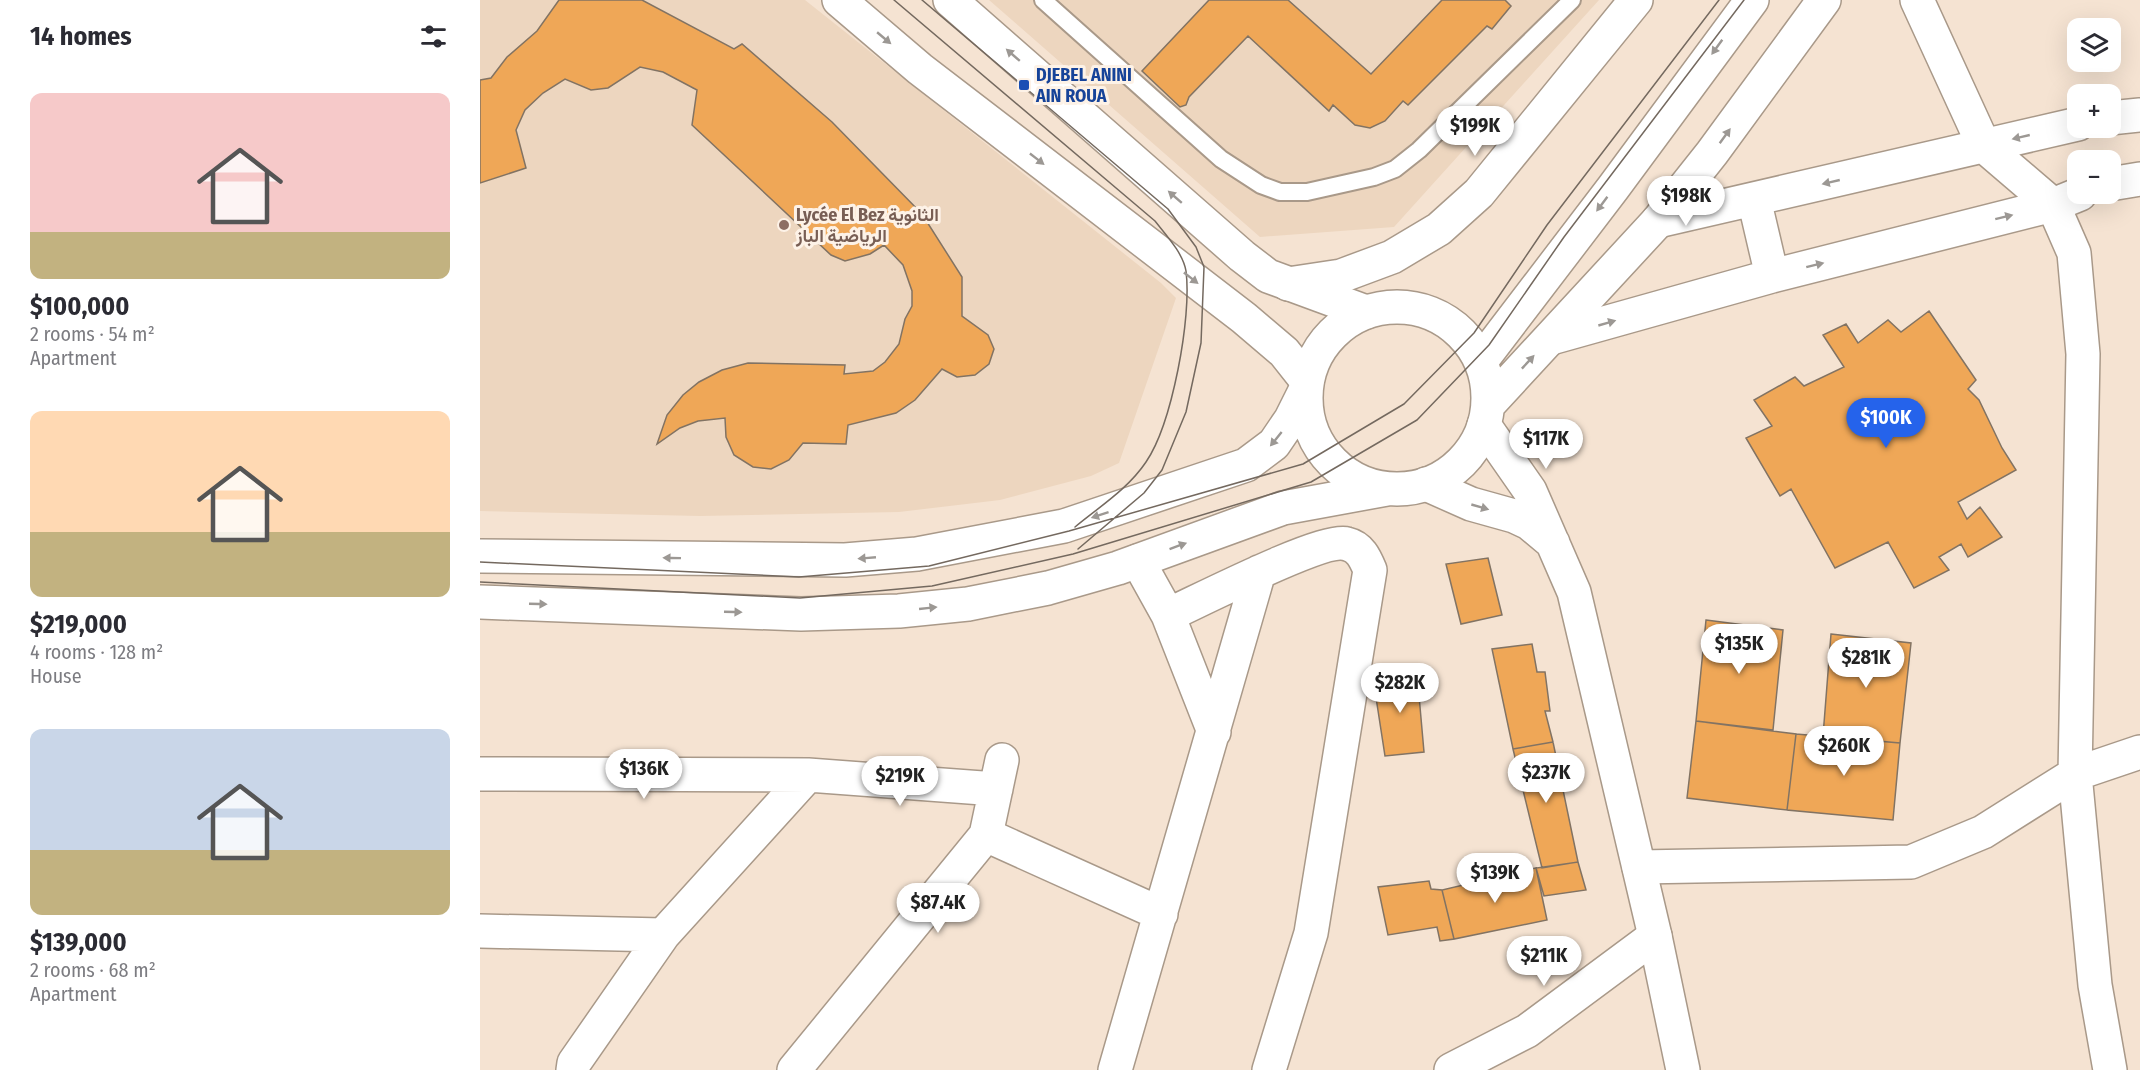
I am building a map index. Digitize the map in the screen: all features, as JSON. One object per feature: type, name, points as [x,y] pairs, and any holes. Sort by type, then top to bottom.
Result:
[{"type":"street","points":[[839,0],[920,69],[1244,318],[1284,352],[1306,385],[1306,411],[1312,433],[1323,452],[1337,467],[1360,482],[1387,489]]},
{"type":"street","points":[[950,0],[1242,256],[1268,276],[1366,312]]},
{"type":"street","points":[[1288,284],[1341,276],[1382,261],[1438,229],[1479,193],[1636,0]]},
{"type":"street","points":[[1481,361],[1752,0]]},
{"type":"street","points":[[1486,415],[1551,338],[1658,221],[1719,144],[1824,0]]},
{"type":"street","points":[[1917,0],[1984,146],[2067,199]]},
{"type":"street","points":[[2121,117],[2140,115]]},
{"type":"street","points":[[1658,221],[2067,127]]},
{"type":"street","points":[[2121,182],[2140,179]]},
{"type":"street","points":[[1754,199],[1772,276]]},
{"type":"street","points":[[1551,338],[1772,276],[2067,199]]},
{"type":"street","points":[[2068,204],[2083,354],[2075,774],[2095,985],[2110,1070]]},
{"type":"street","points":[[480,556],[845,560],[916,554],[1064,526],[1246,465],[1274,444],[1291,419],[1306,385],[1314,358],[1327,339],[1345,323],[1366,312],[1388,307],[1410,307],[1432,313],[1451,324],[1467,339],[1481,361],[1488,389],[1486,415],[1477,441],[1456,467],[1426,484],[1283,508],[1137,561],[1048,588],[968,604],[899,611],[801,615],[480,603]]},
{"type":"street","points":[[1486,415],[1530,491],[1574,592],[1655,936],[1683,1070]]},
{"type":"street","points":[[1426,484],[1471,504],[1514,516],[1529,524],[1555,545]]},
{"type":"street","points":[[1168,615],[1298,555],[1344,543],[1355,547],[1364,555],[1370,570],[1311,933],[1269,1070]]},
{"type":"street","points":[[1137,561],[1168,615],[1214,732]]},
{"type":"street","points":[[1115,1070],[1259,572]]},
{"type":"street","points":[[1639,867],[1911,862],[1983,832],[2075,774],[2140,752]]},
{"type":"street","points":[[480,774],[999,775],[986,835],[794,1070]]},
{"type":"street","points":[[573,1070],[574,1062],[663,935],[808,775]]},
{"type":"street","points":[[986,835],[1161,914]]},
{"type":"street","points":[[480,931],[663,935]]},
{"type":"street","points":[[1451,1070],[1527,1031],[1655,936]]},
{"type":"lane","points":[[1043,0],[1221,159],[1261,185],[1280,192],[1308,192],[1374,177],[1395,169],[1419,150],[1572,0]]},
{"type":"shaded area","name":"Lycée El Bez الثانوية الرياضية الباز","points":[[480,0],[805,0],[1161,283],[1176,298],[1119,463],[1091,476],[1000,500],[899,512],[700,516],[480,511]]},
{"type":"shaded area","points":[[989,0],[1599,0],[1394,227],[1260,237]]},
{"type":"building","points":[[559,0],[642,0],[734,49],[742,44],[832,122],[922,214],[962,277],[962,316],[988,335],[994,349],[989,364],[975,375],[957,377],[942,369],[915,400],[896,413],[848,425],[846,444],[803,443],[789,460],[771,469],[753,467],[734,455],[726,437],[725,418],[698,421],[680,428],[657,444],[667,415],[683,395],[699,382],[722,370],[748,363],[845,365],[844,374],[873,371],[885,362],[899,344],[905,319],[912,306],[912,291],[903,265],[884,245],[870,254],[845,261],[831,255],[692,125],[697,90],[663,72],[640,67],[608,88],[591,90],[565,79],[543,93],[525,110],[516,130],[526,168],[480,183],[480,80],[491,78],[507,57],[537,31]]},
{"type":"building","points":[[1209,0],[1288,0],[1371,74],[1442,0],[1505,0],[1511,6],[1492,29],[1487,26],[1408,105],[1403,101],[1385,121],[1370,128],[1355,125],[1333,105],[1329,111],[1248,36],[1189,97],[1186,105],[1180,107],[1142,71]]},
{"type":"building","points":[[1929,311],[1976,380],[1968,389],[1979,400],[2002,448],[2016,470],[1958,502],[1967,519],[1980,507],[2002,537],[1968,557],[1961,544],[1939,557],[1949,570],[1914,588],[1888,542],[1835,568],[1791,489],[1780,496],[1746,438],[1772,426],[1754,400],[1795,377],[1804,386],[1844,367],[1823,335],[1846,324],[1858,343],[1888,320],[1901,332]]},
{"type":"building","points":[[1488,558],[1502,615],[1461,624],[1446,564]]},
{"type":"building","points":[[1706,620],[1783,630],[1773,730],[1696,721]]},
{"type":"building","points":[[1831,634],[1911,643],[1900,743],[1823,736]]},
{"type":"building","points":[[1532,644],[1537,672],[1545,672],[1550,711],[1545,711],[1553,742],[1513,749],[1492,649]]},
{"type":"building","points":[[1417,673],[1424,752],[1385,756],[1373,678]]},
{"type":"building","points":[[1696,721],[1796,734],[1787,810],[1687,798]]},
{"type":"building","points":[[1796,734],[1900,743],[1893,820],[1787,810]]},
{"type":"building","points":[[1553,742],[1578,862],[1542,868],[1513,749]]},
{"type":"building","points":[[1578,862],[1586,890],[1544,896],[1536,868]]},
{"type":"building","points":[[1536,868],[1547,920],[1454,939],[1442,890]]},
{"type":"building","points":[[1429,881],[1431,889],[1442,890],[1454,939],[1440,941],[1437,927],[1388,935],[1378,887]]},
{"type":"tram line","points":[[894,0],[1155,221],[1174,245],[1184,264],[1187,291],[1183,342],[1172,397],[1155,445],[1146,462],[1131,481],[1075,527]]},
{"type":"tram line","points":[[922,0],[1168,209],[1196,247],[1204,267],[1201,343],[1186,412],[1162,470],[1144,493],[1078,549]]},
{"type":"tram line","points":[[480,562],[799,577],[929,566],[1069,531],[1303,464],[1404,404],[1474,333],[1547,225],[1719,0]]},
{"type":"tram line","points":[[480,582],[800,598],[932,586],[1073,554],[1311,482],[1417,420],[1489,345],[1564,237],[1744,0]]},
{"type":"place","name":"DJEBEL ANINI AIN ROUA","points":[[1024,85]]},
{"type":"place","name":"Lycée El Bez الثانوية الرياضية الباز","points":[[784,225]]}]
